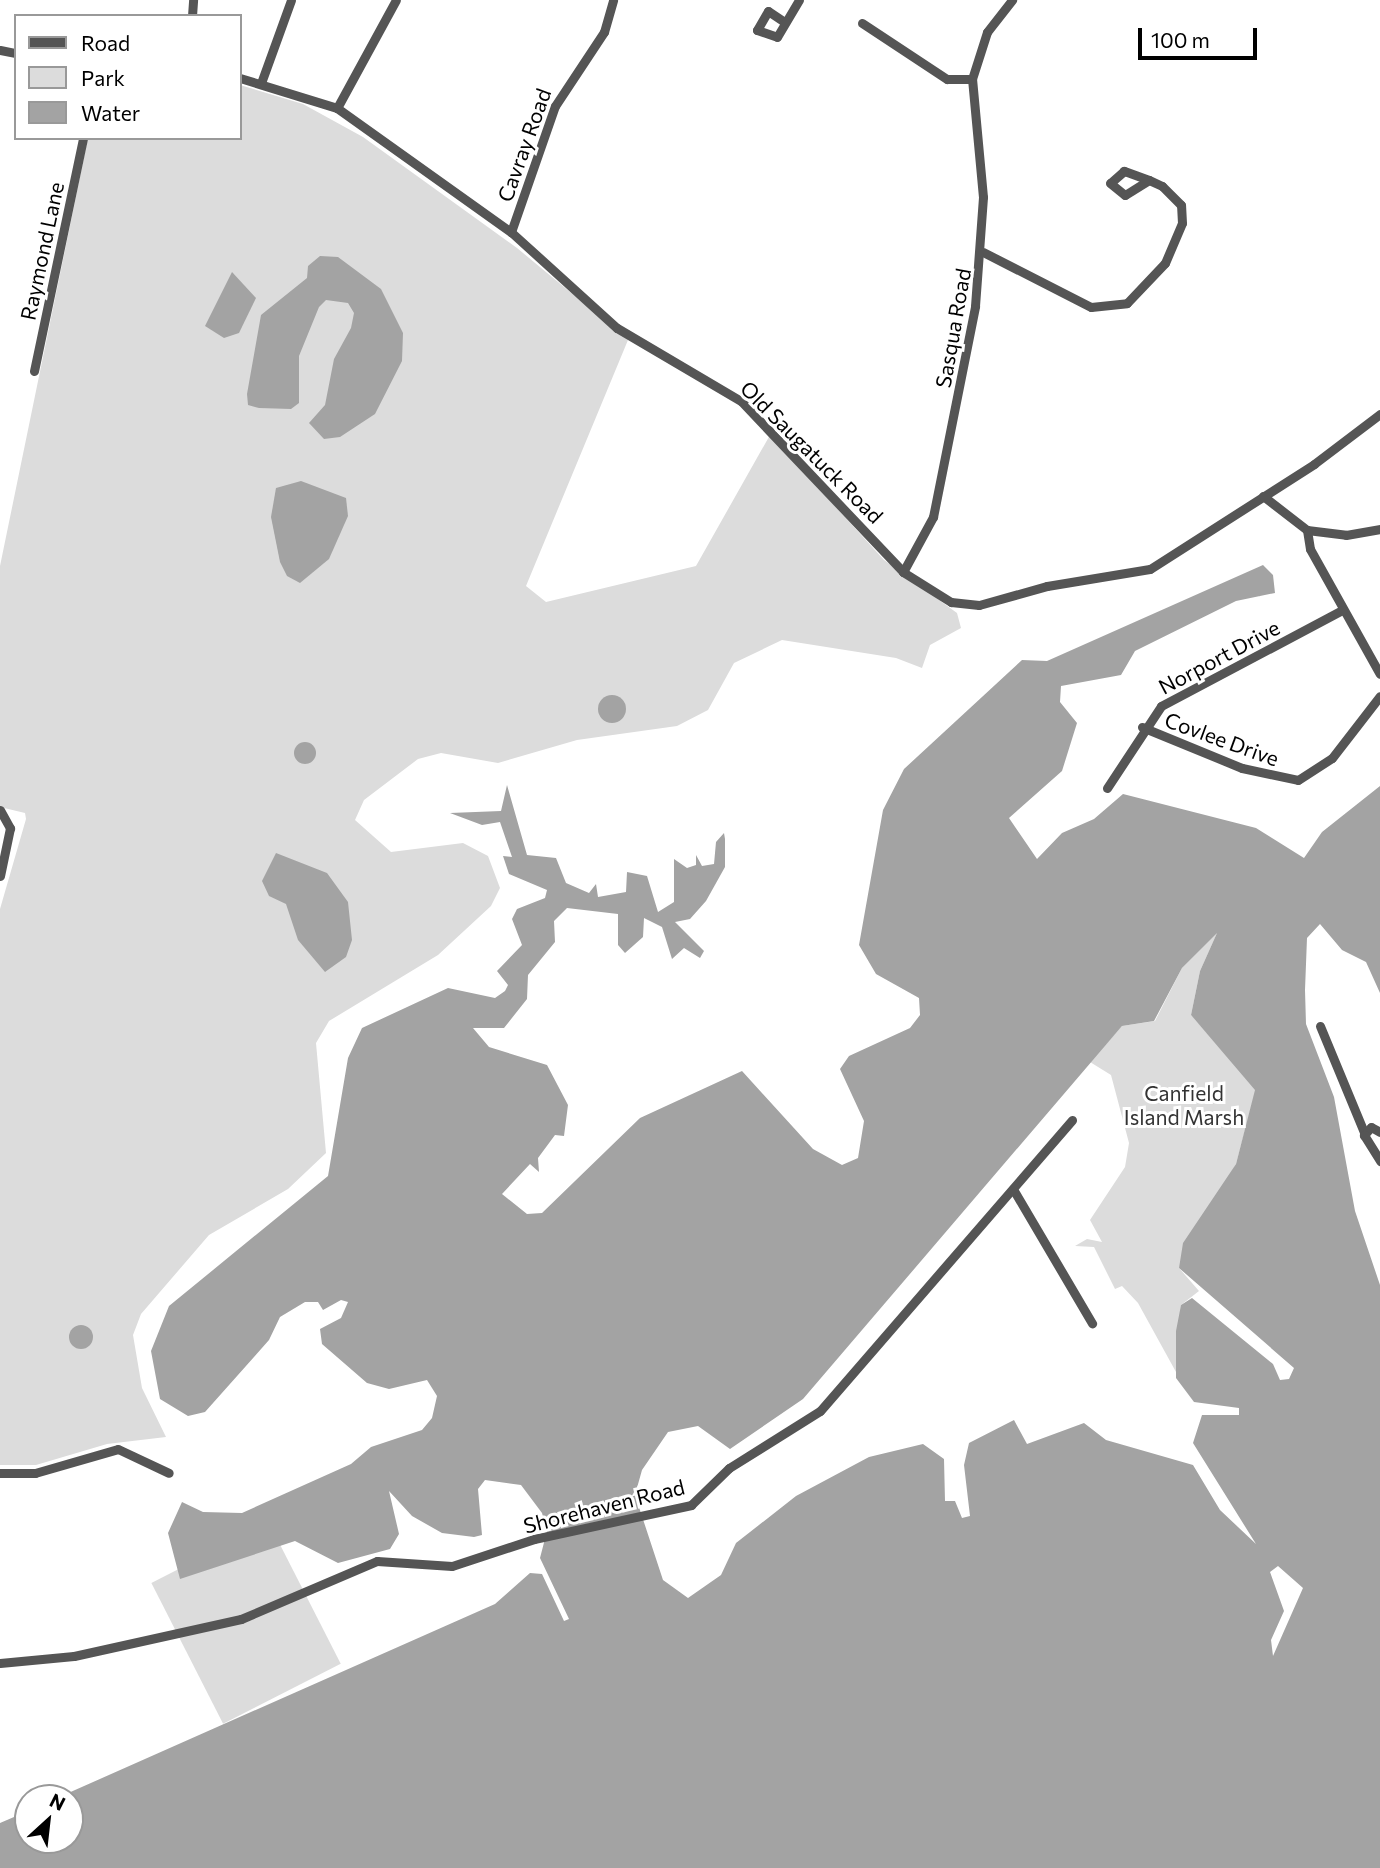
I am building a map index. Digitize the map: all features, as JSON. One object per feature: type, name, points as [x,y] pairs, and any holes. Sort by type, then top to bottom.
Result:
[{"type":"street","points":[[261,83],[291,0]]},
{"type":"street","points":[[337,108],[396,0]]},
{"type":"street","name":"Cavray Road","points":[[511,232],[555,107],[604,32],[613,0]]},
{"type":"street","points":[[783,21],[799,0]]},
{"type":"street","name":"Sasqua Road","points":[[903,572],[924,540],[939,494],[983,252],[972,79],[987,32],[1012,0]]},
{"type":"street","points":[[862,23],[947,79],[972,79]]},
{"type":"street","name":"Old Saugatuck Road","points":[[242,78],[337,108],[511,232],[617,328],[741,401],[903,572],[942,598],[969,605],[1047,586],[1127,576],[1178,554],[1314,464],[1380,414]]},
{"type":"street","name":"Raymond Lane","points":[[34,371],[83,140]]},
{"type":"street","points":[[983,252],[1091,307],[1127,303],[1165,263],[1182,222],[1173,193],[1149,180]]},
{"type":"street","points":[[1263,496],[1290,520],[1307,530],[1346,535],[1380,530]]},
{"type":"street","points":[[1307,530],[1310,550],[1380,674]]},
{"type":"street","name":"Norport Drive","points":[[1107,788],[1142,727],[1175,698],[1342,610]]},
{"type":"street","name":"Covlee Drive","points":[[1142,727],[1242,768],[1298,780],[1332,758],[1380,696]]},
{"type":"street","points":[[0,876],[9,828],[2,813]]},
{"type":"street","points":[[1320,1026],[1364,1132],[1378,1138]]},
{"type":"street","name":"Shorehaven Road","points":[[0,1663],[74,1656],[240,1619],[377,1561],[452,1566],[534,1539],[691,1506],[729,1468],[820,1410],[1072,1119]]},
{"type":"street","points":[[1364,1132],[1374,1127],[1380,1161]]},
{"type":"street","points":[[1013,1189],[1092,1323]]},
{"type":"street","points":[[0,1473],[36,1473],[118,1449],[169,1473]]},
{"type":"green space","points":[[242,86],[303,104],[363,137],[517,248],[628,340],[526,586],[546,602],[696,566],[770,435],[884,560],[957,613],[961,628],[930,645],[922,668],[896,658],[782,640],[734,663],[708,710],[677,726],[577,740],[498,763],[441,753],[418,759],[364,800],[355,820],[391,852],[463,843],[488,856],[500,888],[491,906],[438,955],[329,1021],[316,1043],[326,1153],[288,1189],[209,1235],[141,1314],[133,1335],[142,1388],[166,1437],[107,1444],[36,1465],[0,1465],[0,909],[26,819],[25,813],[0,807],[0,566],[88,140],[242,140]]},
{"type":"green space","name":"Canfield Island Marsh","points":[[1218,931],[1200,971],[1191,1015],[1256,1089],[1236,1164],[1179,1268],[1199,1291],[1181,1305],[1176,1372],[1138,1303],[1122,1286],[1115,1289],[1094,1247],[1075,1246],[1087,1239],[1102,1242],[1090,1220],[1125,1167],[1129,1143],[1111,1075],[1090,1062],[1122,1026],[1155,1021],[1182,968]]},
{"type":"green space","points":[[269,1523],[341,1664],[223,1724],[151,1583]]},
{"type":"water","points":[[320,256],[338,257],[381,289],[403,333],[402,361],[375,414],[340,437],[324,439],[309,423],[325,405],[334,359],[351,328],[354,313],[348,303],[326,300],[319,307],[299,356],[299,403],[291,409],[259,408],[248,405],[247,394],[261,315],[307,278],[308,266]]},
{"type":"water","points":[[232,272],[256,298],[239,333],[224,338],[205,326]]},
{"type":"water","points":[[301,481],[346,498],[348,516],[329,559],[300,583],[287,576],[280,562],[271,517],[276,488]]},
{"type":"water","points":[[1263,565],[1273,575],[1275,593],[1236,601],[1135,651],[1121,675],[1061,686],[1060,702],[1077,723],[1062,771],[1009,818],[1037,859],[1062,833],[1094,819],[1123,794],[1256,828],[1304,858],[1322,832],[1380,786],[1380,993],[1366,962],[1342,950],[1320,924],[1307,938],[1305,990],[1306,1024],[1334,1097],[1355,1211],[1380,1285],[1380,1868],[0,1868],[0,1823],[14,1817],[14,1854],[84,1854],[84,1786],[495,1604],[530,1573],[542,1574],[564,1621],[569,1619],[540,1558],[547,1531],[542,1513],[521,1485],[485,1480],[478,1489],[482,1535],[474,1537],[442,1533],[412,1516],[389,1491],[399,1534],[390,1549],[338,1563],[295,1541],[180,1579],[168,1533],[182,1502],[203,1512],[242,1513],[351,1464],[371,1447],[422,1430],[432,1418],[437,1396],[427,1380],[389,1389],[367,1383],[322,1344],[320,1329],[341,1318],[348,1302],[341,1300],[323,1310],[318,1302],[305,1302],[280,1317],[269,1340],[205,1412],[188,1416],[160,1399],[151,1351],[169,1306],[328,1176],[348,1058],[362,1028],[448,988],[495,998],[505,991],[508,985],[497,971],[522,945],[512,919],[517,909],[545,898],[547,890],[509,874],[503,856],[512,857],[500,822],[482,825],[450,813],[501,811],[507,785],[527,855],[556,858],[566,883],[589,893],[596,884],[598,897],[626,892],[627,872],[647,876],[658,912],[674,902],[674,859],[687,868],[696,865],[696,855],[702,866],[714,864],[716,842],[724,833],[725,839],[725,867],[706,901],[690,919],[675,922],[704,951],[700,958],[684,948],[672,959],[662,927],[644,918],[643,937],[625,953],[618,945],[618,914],[567,908],[554,921],[555,942],[528,975],[527,999],[504,1028],[473,1028],[489,1047],[547,1065],[568,1105],[564,1136],[555,1135],[538,1158],[539,1172],[530,1164],[502,1194],[527,1214],[542,1213],[640,1118],[742,1071],[813,1149],[842,1165],[858,1158],[864,1121],[840,1069],[849,1056],[910,1028],[920,1015],[919,998],[876,974],[859,945],[883,810],[904,769],[1022,660],[1047,661]],"holes":[[[1217,933],[1200,971],[1191,1015],[1255,1090],[1236,1164],[1183,1243],[1179,1268],[1294,1368],[1289,1379],[1280,1380],[1273,1364],[1192,1298],[1181,1305],[1176,1331],[1176,1378],[1194,1402],[1239,1408],[1239,1415],[1202,1415],[1193,1443],[1256,1544],[1220,1510],[1193,1465],[1106,1440],[1084,1423],[1027,1444],[1014,1420],[969,1443],[964,1465],[970,1516],[962,1518],[955,1501],[945,1501],[944,1459],[923,1444],[869,1457],[796,1496],[736,1543],[721,1575],[688,1598],[663,1580],[635,1495],[642,1470],[668,1432],[698,1426],[730,1449],[803,1399],[1122,1026],[1154,1021],[1182,968]]]},
{"type":"water","points":[[612,695],[622,699],[626,709],[622,719],[612,723],[602,719],[598,709],[602,699]]},
{"type":"water","points":[[305,742],[313,745],[316,753],[313,761],[305,764],[297,761],[294,753],[297,745]]},
{"type":"water","points":[[276,853],[327,873],[348,902],[352,940],[346,957],[325,972],[298,940],[286,904],[269,896],[262,881]]},
{"type":"water","points":[[81,1325],[89,1329],[93,1337],[89,1345],[81,1349],[73,1345],[69,1337],[73,1329]]},
{"type":"pier","points":[[1278,1566],[1303,1588],[1273,1656],[1271,1640],[1284,1611],[1270,1572]]}]
